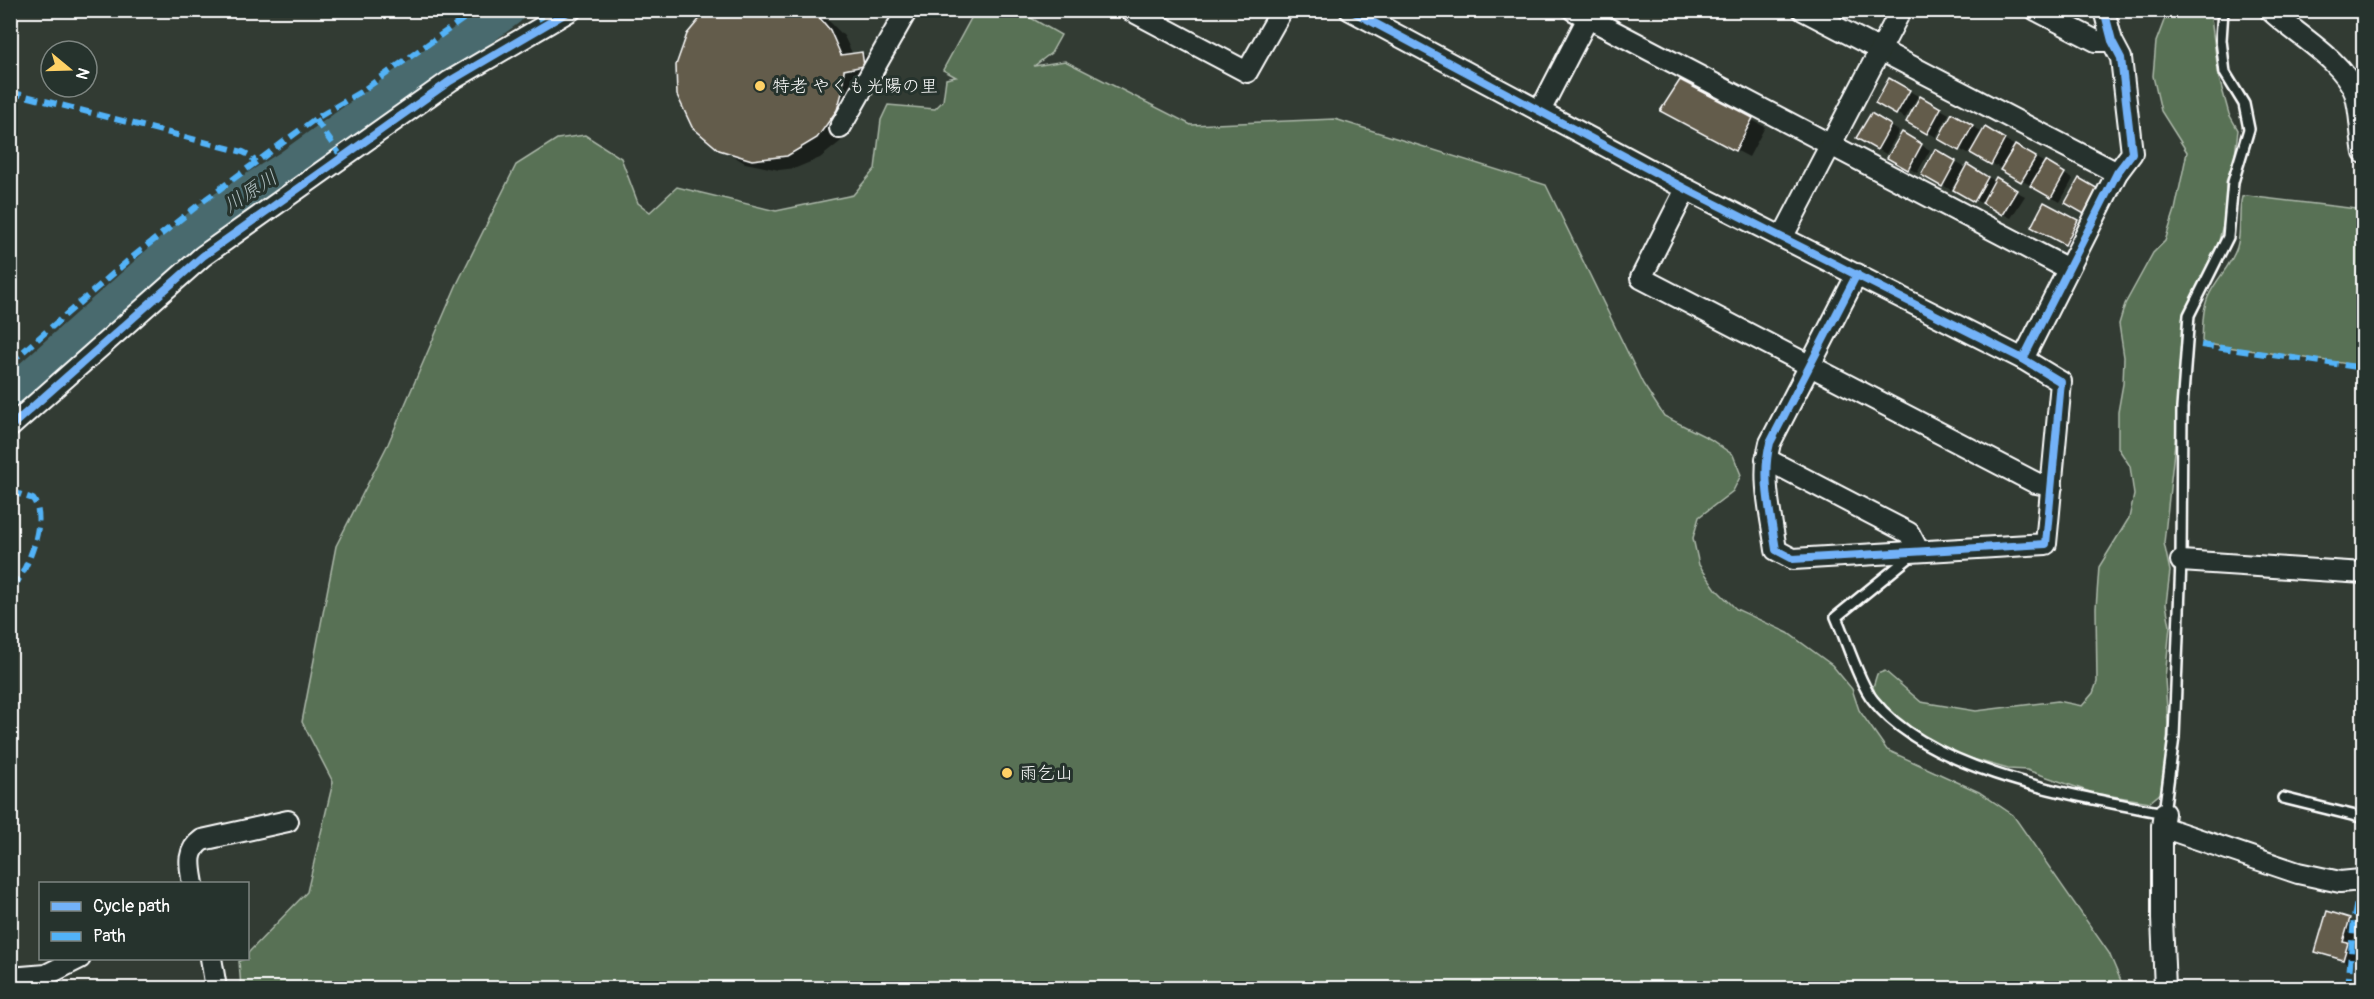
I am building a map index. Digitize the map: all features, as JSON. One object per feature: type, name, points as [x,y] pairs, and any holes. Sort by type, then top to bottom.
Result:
[{"type":"street","points":[[10,427],[203,256],[450,81],[571,10]]},
{"type":"street","points":[[840,128],[907,10]]},
{"type":"street","points":[[1130,10],[1247,72],[1282,10]]},
{"type":"street","points":[[1350,10],[1686,189],[1783,236],[2023,359],[2061,382],[2046,544],[1793,559],[1776,550],[1766,482],[1766,459],[1770,443],[1808,365],[1857,274]]},
{"type":"street","points":[[1803,10],[2117,173]]},
{"type":"street","points":[[1783,236],[1901,10]]},
{"type":"street","points":[[2036,10],[2096,41],[2112,40]]},
{"type":"street","points":[[2023,359],[2117,173],[2132,153],[2121,58],[2112,40],[2104,10]]},
{"type":"street","points":[[2270,10],[2334,63],[2349,80],[2356,95],[2364,153]]},
{"type":"street","points":[[1540,111],[1585,13],[1831,146],[2068,269]]},
{"type":"street","points":[[1686,189],[1641,278],[2036,483],[2052,486]]},
{"type":"street","points":[[1766,459],[1909,533],[1917,550]]},
{"type":"street","points":[[2181,561],[2364,573]]},
{"type":"street","points":[[2165,988],[2162,919],[2163,820],[2298,873],[2340,882],[2363,877]]},
{"type":"street","points":[[193,882],[190,855],[193,846],[202,840],[288,821]]},
{"type":"street","points":[[10,978],[46,975],[65,968],[77,960]]},
{"type":"street","points":[[211,960],[216,988]]},
{"type":"lane","points":[[1917,550],[1836,617],[1871,699],[1900,729],[1937,752],[2057,792],[2163,820],[2174,737],[2181,561],[2182,408],[2188,315],[2228,237],[2233,182],[2249,129],[2244,104],[2224,73],[2221,40],[2223,10]]},
{"type":"lane","points":[[2283,798],[2364,818]]},
{"type":"green space","points":[[1017,10],[1061,35],[1051,53],[1034,66],[1065,61],[1191,125],[1335,119],[1546,185],[1643,384],[1664,416],[1710,439],[1733,455],[1741,475],[1733,491],[1699,517],[1693,538],[1699,565],[1716,589],[1736,609],[1788,633],[1832,665],[1852,689],[1859,710],[1887,750],[1979,792],[2013,815],[2109,953],[2124,988],[241,988],[239,961],[249,960],[249,952],[307,892],[333,782],[302,722],[336,546],[388,444],[456,286],[516,165],[557,139],[585,135],[621,158],[638,203],[650,212],[677,187],[776,211],[853,195],[875,169],[881,120],[888,105],[935,109],[943,101],[946,79],[956,77],[943,70],[975,11]]},
{"type":"green space","points":[[2164,11],[2210,11],[2219,78],[2229,114],[2238,130],[2235,156],[2226,182],[2225,216],[2217,249],[2182,319],[2177,424],[2164,543],[2170,571],[2166,604],[2170,626],[2165,679],[2168,724],[2165,773],[2162,792],[2150,802],[2093,793],[2027,770],[2008,769],[1941,750],[1904,725],[1876,696],[1873,687],[1877,674],[1885,671],[1921,702],[1976,711],[2058,701],[2082,706],[2093,693],[2097,682],[2096,608],[2099,567],[2129,518],[2134,495],[2130,466],[2118,448],[2118,412],[2123,384],[2124,357],[2119,324],[2125,304],[2153,253],[2165,241],[2175,210],[2187,152],[2161,111],[2153,76],[2156,42],[2165,18]]},
{"type":"green space","points":[[2242,197],[2357,209],[2363,215],[2363,366],[2206,344],[2202,341],[2205,306],[2212,289],[2228,266],[2237,247],[2241,202]]},
{"type":"building","name":"特老 やくも光陽の里","points":[[707,10],[813,10],[830,30],[841,55],[862,52],[864,66],[844,70],[842,93],[837,110],[817,138],[787,156],[752,160],[719,150],[692,127],[677,95],[676,65],[687,34]]},
{"type":"building","points":[[1889,78],[1910,90],[1896,115],[1875,103]]},
{"type":"building","points":[[1680,80],[1753,118],[1735,151],[1660,111]]},
{"type":"building","points":[[1920,96],[1941,108],[1927,134],[1906,122]]},
{"type":"building","points":[[1871,113],[1891,125],[1877,150],[1856,138]]},
{"type":"building","points":[[1952,113],[1973,125],[1959,151],[1938,139]]},
{"type":"building","points":[[1985,127],[2005,139],[1991,165],[1970,153]]},
{"type":"building","points":[[1902,132],[1922,144],[1908,170],[1887,158]]},
{"type":"building","points":[[2015,145],[2036,157],[2021,182],[2000,170]]},
{"type":"building","points":[[1935,149],[1956,161],[1942,187],[1921,175]]},
{"type":"building","points":[[2045,161],[2065,173],[2051,198],[2030,186]]},
{"type":"building","points":[[1967,164],[1988,177],[1974,202],[1953,190]]},
{"type":"building","points":[[1996,177],[2017,190],[2002,215],[1982,203]]},
{"type":"building","points":[[2079,178],[2100,190],[2086,215],[2065,203]]},
{"type":"building","points":[[2044,202],[2078,220],[2065,245],[2031,227]]},
{"type":"building","points":[[2327,911],[2350,918],[2343,942],[2348,943],[2343,960],[2315,952]]},
{"type":"waterway","name":"川原川","points":[[10,395],[208,218],[290,166],[508,10]]},
{"type":"marked path","points":[[10,363],[130,259],[206,199],[315,119],[362,91],[476,10]]},
{"type":"marked path","points":[[536,10],[546,27]]},
{"type":"marked path","points":[[10,92],[243,152],[251,156],[255,162]]},
{"type":"marked path","points":[[315,119],[343,159]]},
{"type":"marked path","points":[[2201,345],[2364,368]]},
{"type":"marked path","points":[[10,491],[33,499],[39,518],[31,553],[17,582]]},
{"type":"marked path","points":[[2348,988],[2354,918],[2361,880]]},
{"type":"cycle path","points":[[10,427],[203,256],[450,81],[571,10]]},
{"type":"cycle path","points":[[1350,10],[1686,189],[2023,359],[2061,382],[2046,544],[1793,559],[1776,550],[1766,470],[1770,443],[1857,274]]},
{"type":"cycle path","points":[[2023,359],[2117,173],[2132,153],[2121,58],[2112,41],[2104,10]]},
{"type":"place","name":"特老 やくも光陽の里","points":[[760,86]]},
{"type":"place","name":"雨乞山","points":[[1007,773]]}]
